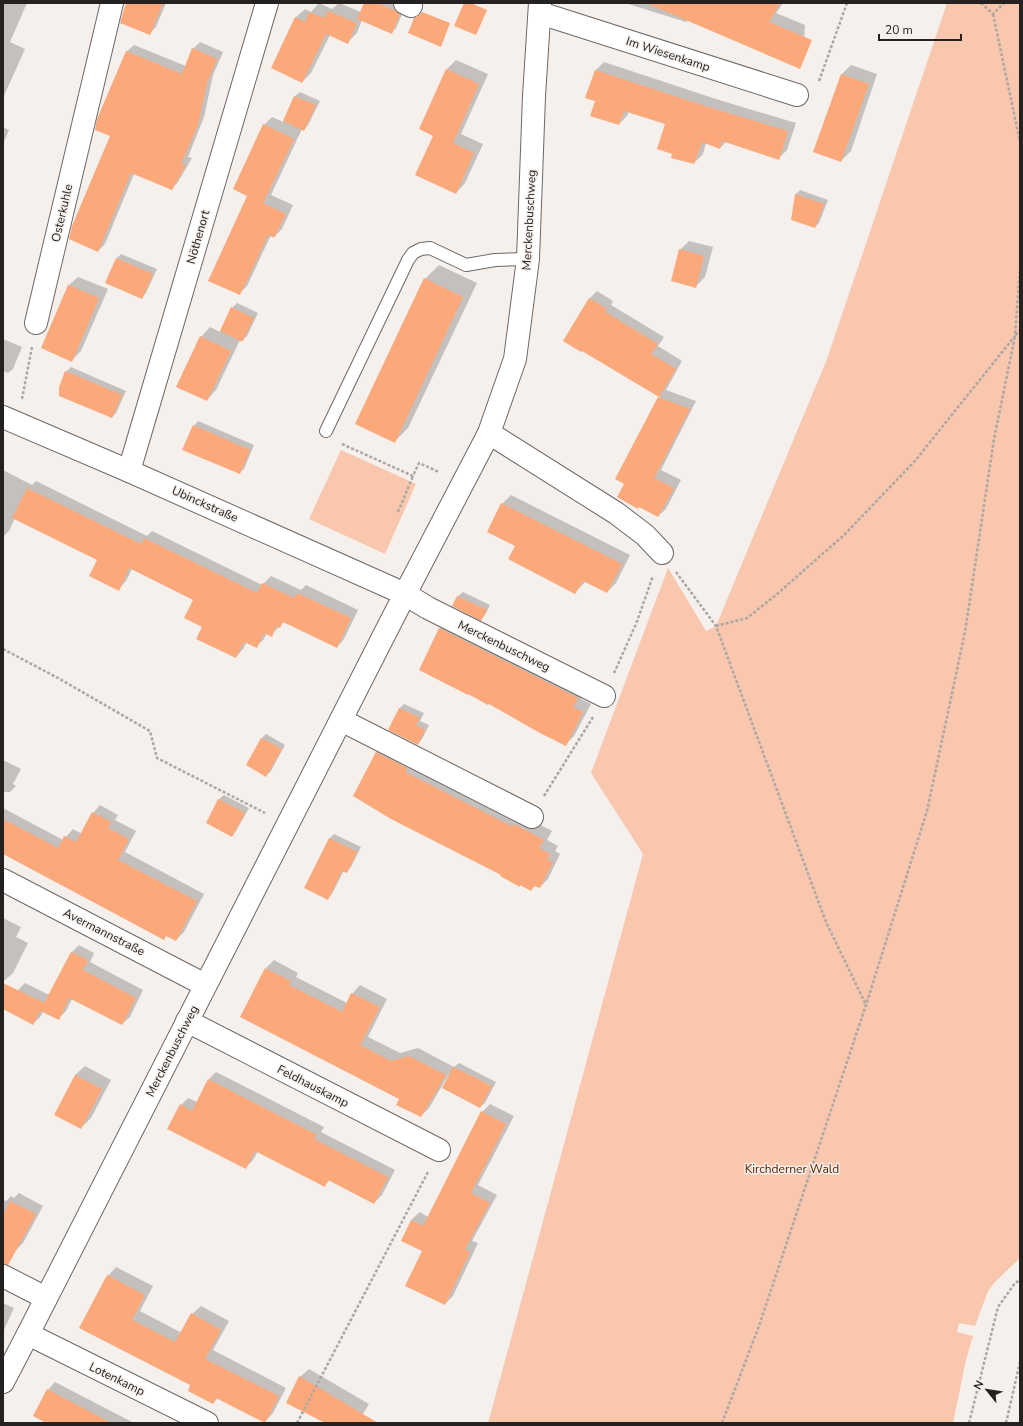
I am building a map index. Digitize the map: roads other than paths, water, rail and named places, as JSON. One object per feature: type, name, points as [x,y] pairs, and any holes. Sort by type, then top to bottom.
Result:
[{"type":"street","name":"Osterkuhle","points":[[36,323],[112,3]]},
{"type":"street","name":"Nöthenort","points":[[129,471],[267,3]]},
{"type":"street","name":"Im Wiesenkamp","points":[[540,8],[796,95]]},
{"type":"street","name":"Merckenbuschweg","points":[[3,1382],[405,594],[489,433],[515,359],[528,259],[534,96],[540,8]]},
{"type":"street","name":"Ubinckstraße","points":[[10,420],[129,471],[405,594]]},
{"type":"street","points":[[489,433],[616,513],[645,534],[662,553]]},
{"type":"street","name":"Merckenbuschweg","points":[[405,594],[428,608],[604,696]]},
{"type":"street","points":[[341,720],[532,817]]},
{"type":"street","name":"Avermannstraße","points":[[3,880],[205,985]]},
{"type":"street","name":"Feldhauskamp","points":[[187,1021],[439,1150]]},
{"type":"street","points":[[3,1276],[46,1298]]},
{"type":"street","name":"Lotenkamp","points":[[28,1334],[207,1423]]},
{"type":"lane","points":[[326,431],[408,260],[413,253],[420,249],[430,248],[466,265],[495,260],[528,259]]},
{"type":"park label","name":"Kirchderner Wald","points":[[792,1169]]}]
